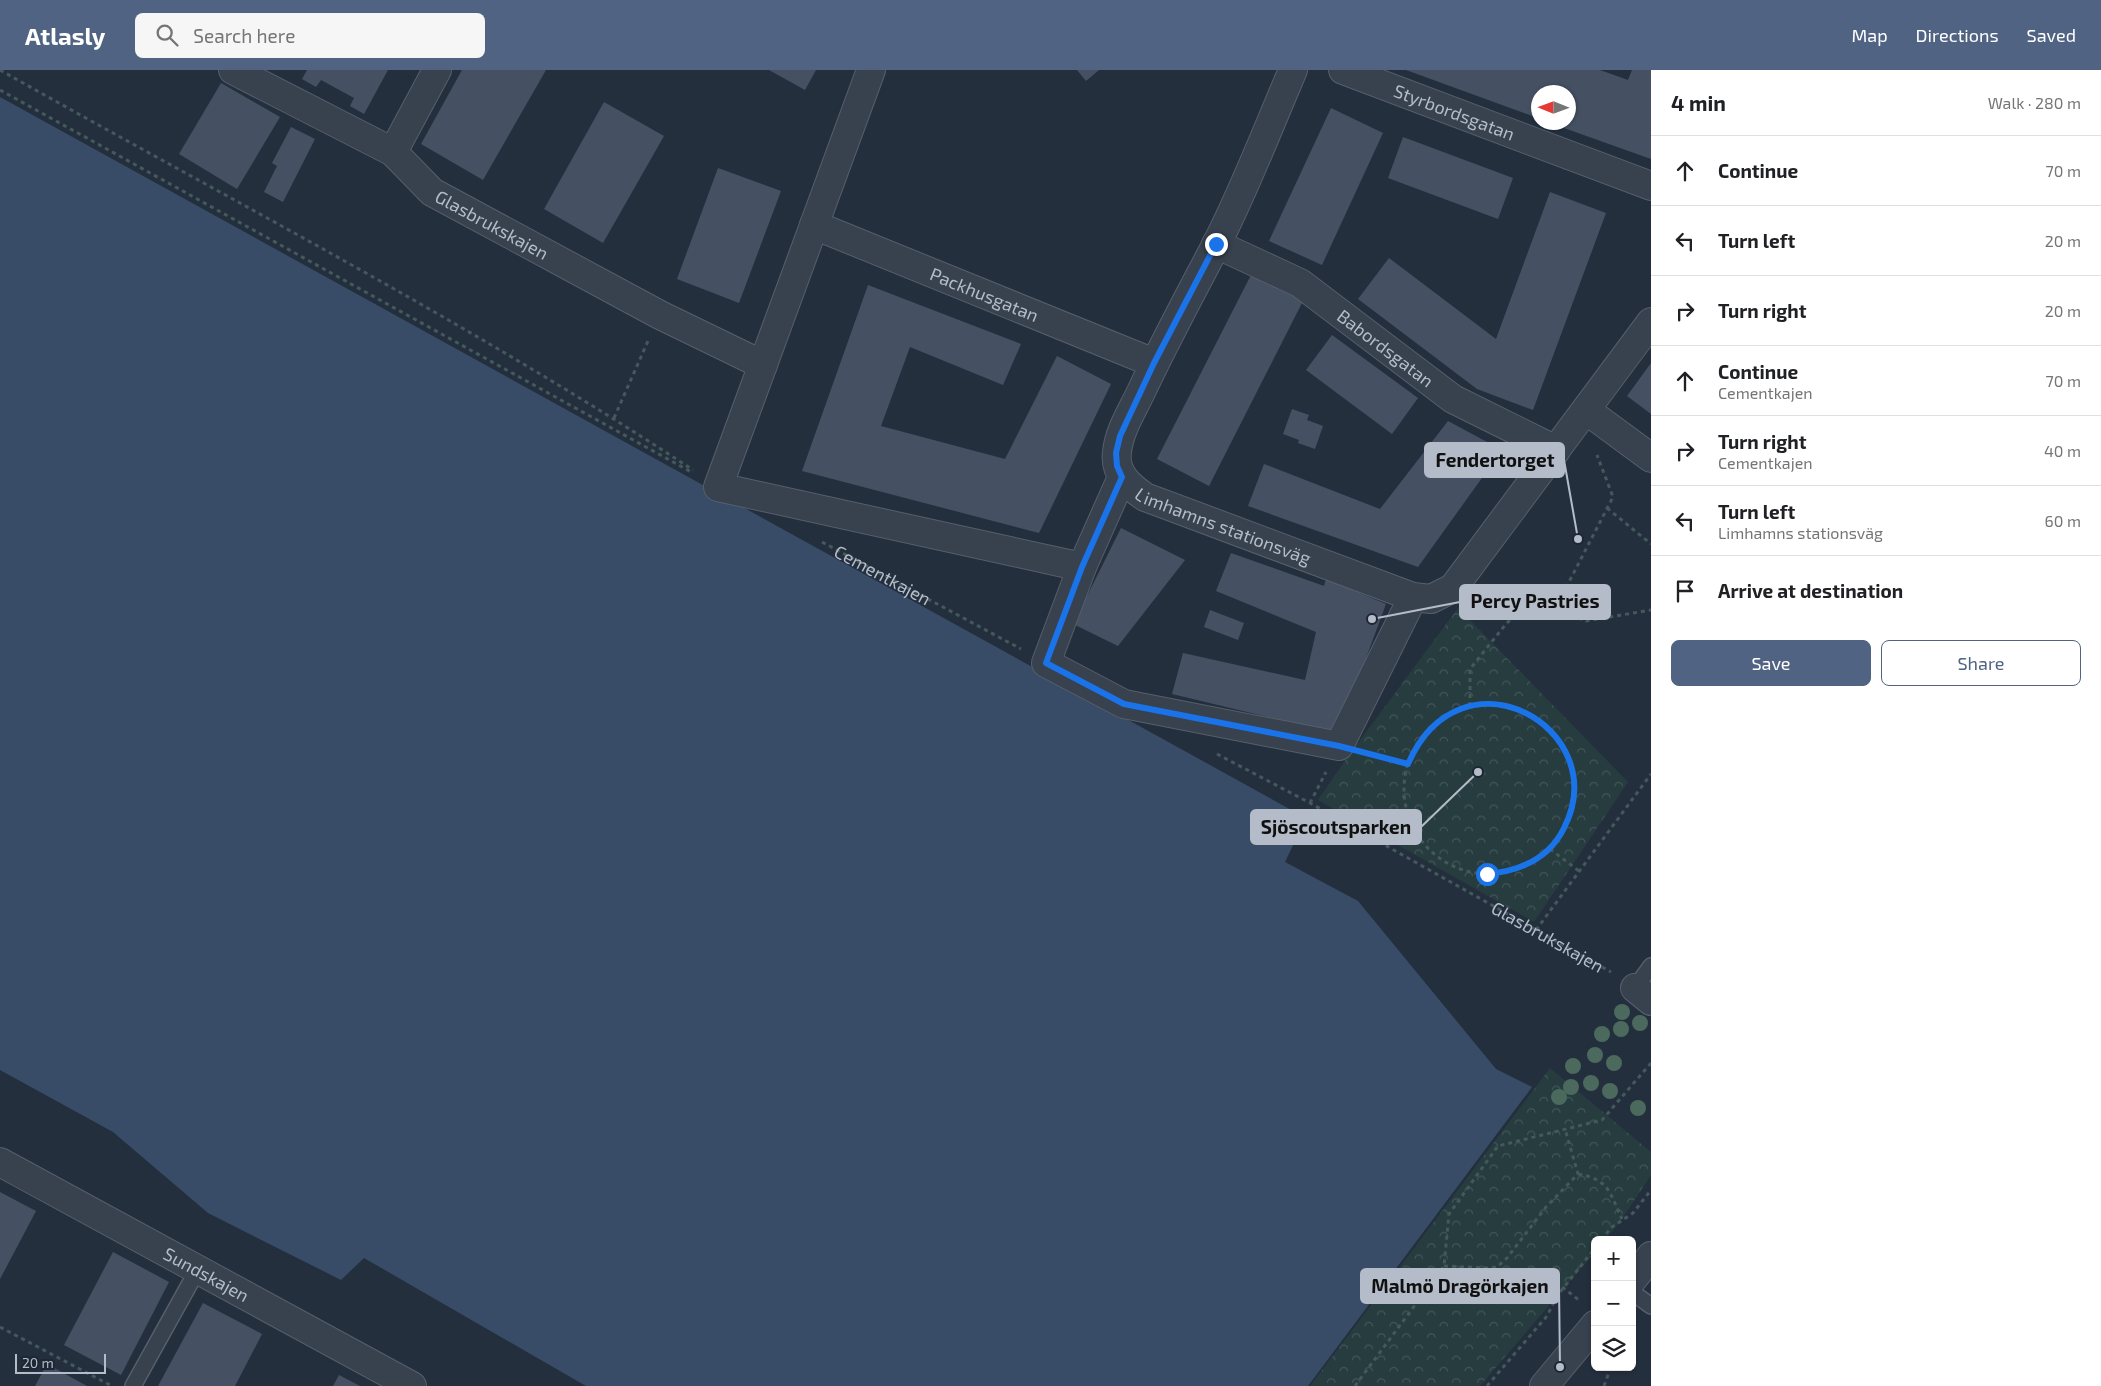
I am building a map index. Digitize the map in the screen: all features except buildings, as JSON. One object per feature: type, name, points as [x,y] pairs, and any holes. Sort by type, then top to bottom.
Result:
[{"type":"street","name":"Glasbrukskajen","points":[[233,70],[393,152],[432,192],[660,315],[763,365]]},
{"type":"street","points":[[393,152],[437,70]]},
{"type":"street","points":[[871,70],[718,486],[1082,567]]},
{"type":"street","name":"Limhamns stationsväg","points":[[1293,70],[1216,244],[1154,363],[1120,436],[1116,453],[1117,466],[1122,477],[1132,488],[1145,497],[1414,597]]},
{"type":"street","name":"Styrbordsgatan","points":[[1343,70],[1651,186]]},
{"type":"street","name":"Packhusgatan","points":[[814,224],[1154,363]]},
{"type":"street","name":"Babordsgatan","points":[[1216,244],[1300,283],[1453,399],[1556,450]]},
{"type":"street","points":[[1122,477],[1082,567],[1046,663],[1124,704],[1339,746],[1414,597],[1431,599],[1453,588],[1651,322]]},
{"type":"street","points":[[1586,410],[1651,458]]},
{"type":"street","name":"Sundskajen","points":[[0,1162],[412,1386]]},
{"type":"street","points":[[1636,1275],[1651,1256]]},
{"type":"street","points":[[1544,1386],[1594,1326]]},
{"type":"lane","points":[[1643,994],[1651,966]]},
{"type":"lane","points":[[133,1386],[198,1269]]},
{"type":"lane","points":[[1636,1295],[1651,1306]]},
{"type":"path","points":[[0,70],[358,267],[614,418],[718,486]]},
{"type":"path","points":[[0,90],[718,486]]},
{"type":"path","points":[[614,418],[660,315]]},
{"type":"path","points":[[1555,609],[1612,497],[1596,452]]},
{"type":"path","points":[[1607,508],[1651,544]]},
{"type":"path","name":"Cementkajen","points":[[813,538],[1046,663]]},
{"type":"path","points":[[1453,588],[1530,600],[1586,621],[1651,610]]},
{"type":"path","points":[[1470,706],[1470,669],[1506,624],[1530,600]]},
{"type":"path","points":[[1488,704],[1506,706],[1523,711],[1539,720],[1553,732],[1563,747],[1570,764],[1574,782],[1574,800],[1569,818],[1561,835],[1550,849],[1536,860],[1521,868],[1504,873],[1470,872],[1453,866],[1438,857],[1426,845],[1408,816],[1405,781],[1408,764],[1415,748],[1425,733],[1438,721],[1453,712],[1470,706],[1488,704]]},
{"type":"path","points":[[1339,746],[1408,764]]},
{"type":"path","points":[[1536,930],[1651,774]]},
{"type":"path","name":"Glasbrukskajen","points":[[1297,796],[1624,979],[1643,994]]},
{"type":"path","points":[[1550,849],[1579,871]]},
{"type":"path","points":[[1355,1386],[1444,1266],[1449,1214],[1498,1146],[1602,1120],[1651,1063]]},
{"type":"path","points":[[1565,1129],[1578,1174]]},
{"type":"path","points":[[1578,1174],[1600,1180],[1605,1184],[1622,1219]]},
{"type":"path","points":[[1444,1266],[1497,1267],[1507,1258],[1546,1207],[1578,1174]]},
{"type":"path","points":[[1604,1236],[1612,1227],[1633,1212],[1651,1190]]},
{"type":"path","points":[[1487,1386],[1547,1316],[1557,1296],[1591,1253]]},
{"type":"path","points":[[1556,1282],[1580,1302]]},
{"type":"path","points":[[0,1327],[112,1386]]},
{"type":"path","points":[[1604,1386],[1610,1371]]},
{"type":"green space","points":[[1458,608],[1628,782],[1534,922],[1318,800]]},
{"type":"green space","points":[[1550,1068],[1651,1152],[1651,1175],[1622,1219],[1608,1236],[1591,1236],[1591,1257],[1480,1386],[1310,1386]]},
{"type":"water","points":[[0,97],[1306,818],[1285,862],[1358,901],[1496,1069],[1532,1087],[1308,1386],[586,1386],[364,1258],[341,1280],[208,1213],[113,1132],[0,1070]]},
{"type":"place","name":"Fendertorget","points":[[1578,539]]},
{"type":"place","name":"Percy Pastries","points":[[1372,619]]},
{"type":"place","name":"Sjöscoutsparken","points":[[1478,772]]},
{"type":"place","name":"Malmö Dragörkajen","points":[[1560,1367]]},
{"type":"route","points":[[1216,244],[1154,363],[1120,436],[1116,453],[1117,466],[1122,477],[1082,567],[1046,663],[1124,704],[1339,746],[1408,764],[1415,748],[1425,733],[1438,721],[1453,712],[1470,706],[1488,704],[1506,706],[1523,711],[1539,720],[1553,732],[1563,747],[1570,764],[1574,782],[1574,800],[1569,818],[1561,835],[1550,849],[1536,860],[1521,868],[1504,873],[1487,874]]}]
